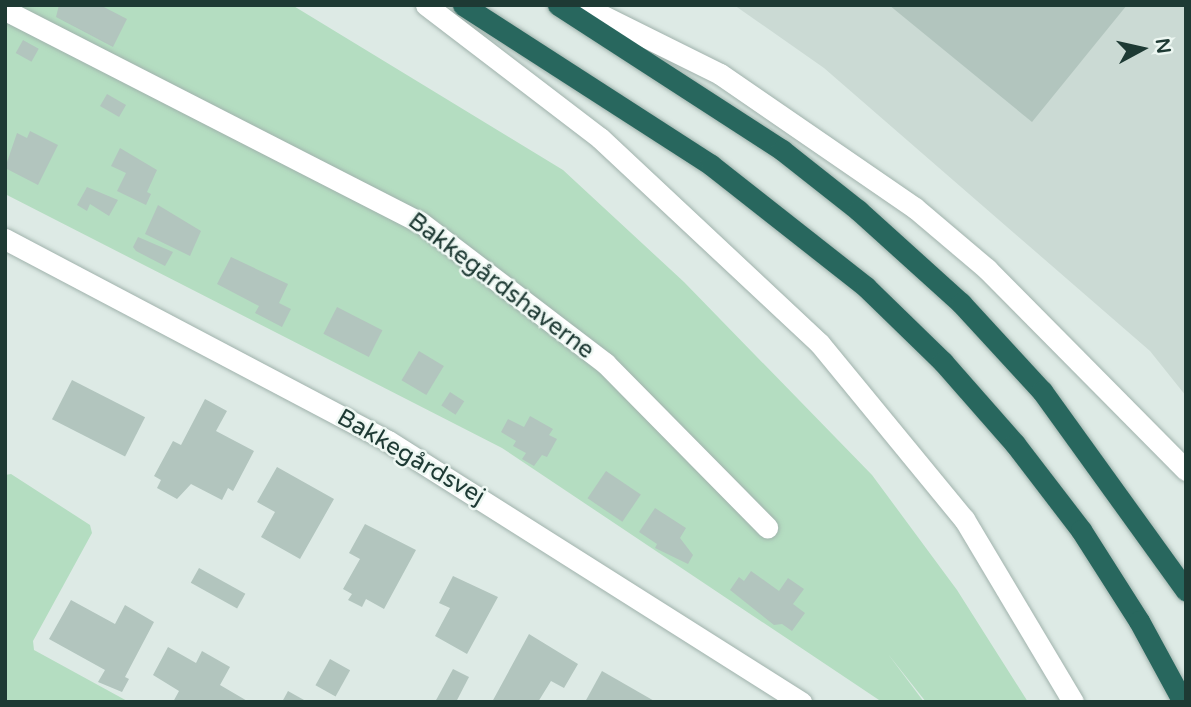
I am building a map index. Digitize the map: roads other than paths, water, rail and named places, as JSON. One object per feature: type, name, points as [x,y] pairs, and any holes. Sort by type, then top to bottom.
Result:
[{"type":"highway","points":[[463,5],[711,165],[866,286],[943,362],[1015,443],[1095,553],[1183,702]]},
{"type":"highway","points":[[558,5],[782,150],[859,210],[961,303],[1042,391],[1186,591]]},
{"type":"street","points":[[426,5],[600,138],[820,344],[964,519],[1073,702]]},
{"type":"street","points":[[581,5],[720,74],[915,208],[987,269],[1186,470]]},
{"type":"street","name":"Bakkegårdshaverne","points":[[5,10],[420,222],[605,363],[768,527]]},
{"type":"street","name":"Bakkegårdsvej","points":[[5,239],[388,441],[800,702]]}]
